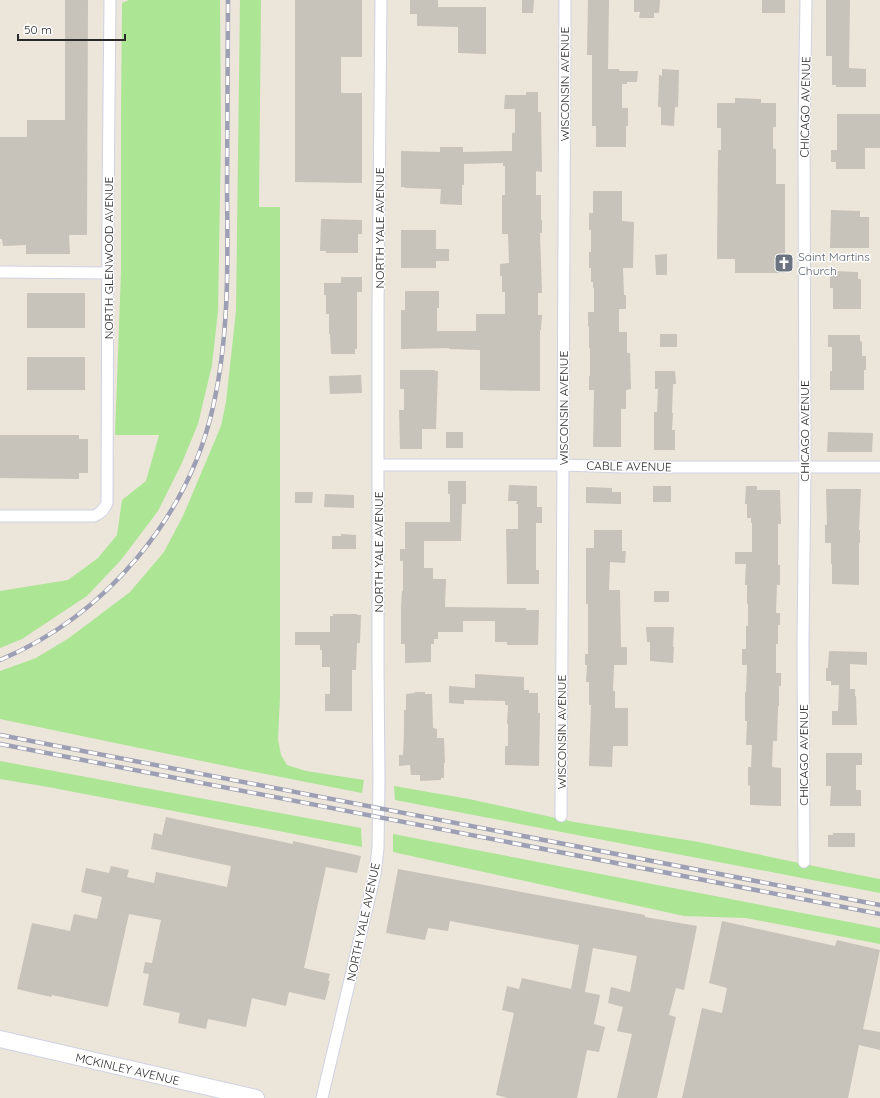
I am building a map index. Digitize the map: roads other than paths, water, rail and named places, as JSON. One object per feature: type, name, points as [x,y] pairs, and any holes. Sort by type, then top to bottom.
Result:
[{"type":"main road","name":"MCKINLEY AVENUE","points":[[0,1039],[256,1098]]},
{"type":"street","name":"NORTH GLENWOOD AVENUE","points":[[0,516],[94,516],[100,514],[105,509],[107,503],[110,0]]},
{"type":"street","name":"NORTH YALE AVENUE","points":[[322,1098],[375,874],[378,848],[378,309],[381,0]]},
{"type":"street","name":"WISCONSIN AVENUE","points":[[561,816],[564,0]]},
{"type":"street","name":"CHICAGO AVENUE","points":[[804,862],[804,148],[806,0]]},
{"type":"street","points":[[0,272],[108,273]]},
{"type":"street","name":"CABLE AVENUE","points":[[379,465],[880,467]]},
{"type":"railway","points":[[0,660],[38,641],[74,618],[107,590],[136,559],[162,524],[184,487],[201,448],[213,407],[225,327],[227,246],[228,0]]},
{"type":"railway","points":[[0,735],[880,905]]},
{"type":"railway","points":[[0,744],[880,914]]},
{"type":"place","name":"Saint Martins Church","points":[[784,263]]}]
